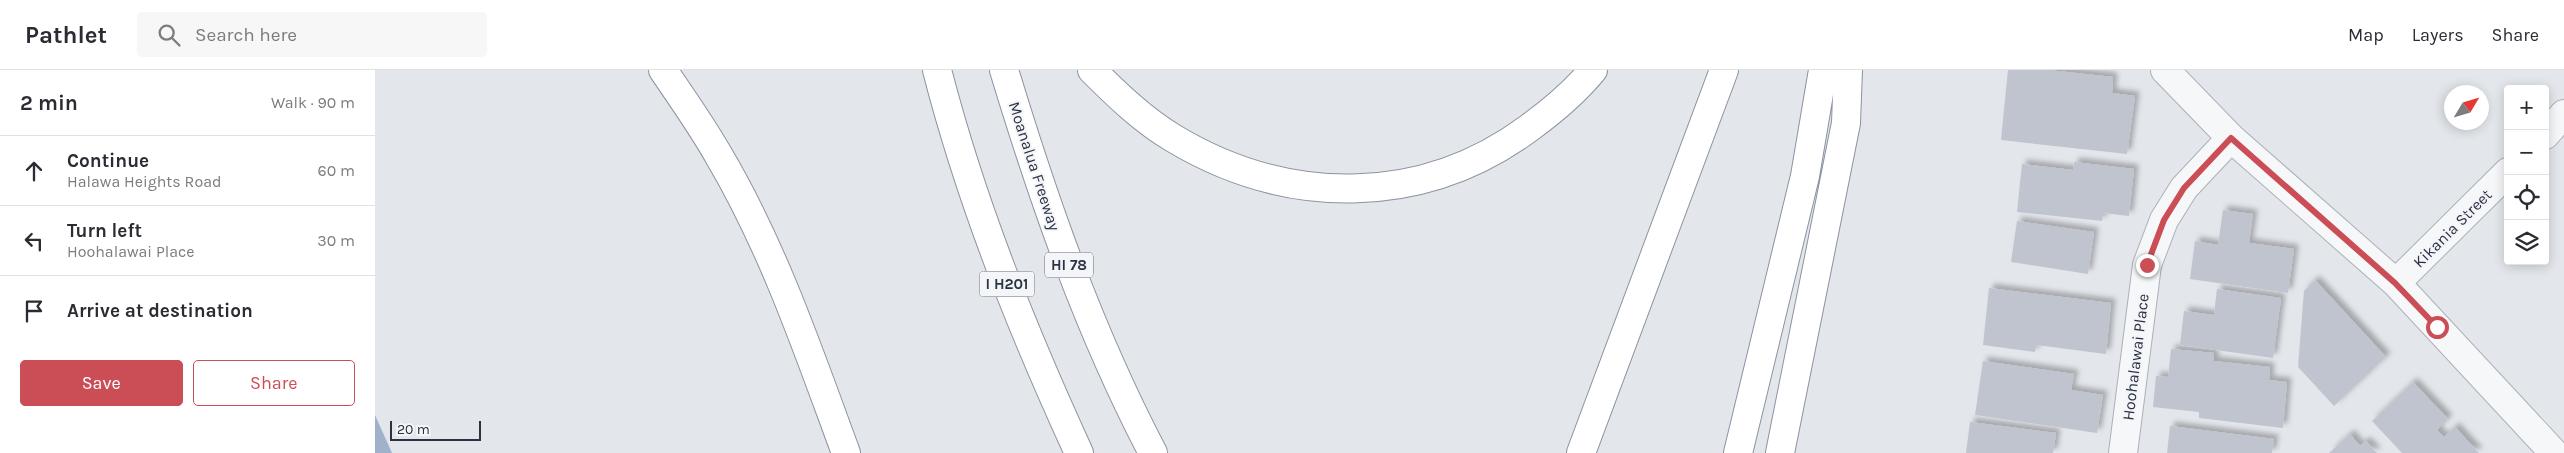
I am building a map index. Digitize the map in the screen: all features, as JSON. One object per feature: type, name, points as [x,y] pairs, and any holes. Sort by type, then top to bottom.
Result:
[{"type":"highway","points":[[663,70],[720,156],[777,273],[846,453]]},
{"type":"highway","name":"I H201","points":[[936,70],[991,243],[1037,362],[1079,453]]},
{"type":"highway","name":"Moanalua Freeway","points":[[1004,70],[1055,229],[1095,335],[1153,453]]},
{"type":"highway","points":[[1092,70],[1123,101],[1172,138],[1218,161],[1274,181],[1328,190],[1381,188],[1427,178],[1469,164],[1507,144],[1550,113],[1593,70]]},
{"type":"highway","points":[[1581,453],[1724,70]]},
{"type":"highway","points":[[1738,453],[1805,176],[1823,70]]},
{"type":"highway","points":[[1780,453],[1846,123],[1848,70]]},
{"type":"street","points":[[2165,70],[2231,138],[2395,283],[2555,453]]},
{"type":"street","points":[[2549,131],[2564,114]]},
{"type":"street","name":"Hoohalawai Place","points":[[2123,453],[2147,265],[2164,220],[2184,188],[2231,138]]},
{"type":"street","name":"Kikania Street","points":[[2395,283],[2505,175]]},
{"type":"water","points":[[375,415],[392,453],[375,453]]},
{"type":"building","points":[[2008,70],[2048,70],[2113,77],[2112,93],[2135,96],[2127,154],[2001,140]]},
{"type":"building","points":[[2074,162],[2134,169],[2129,216],[2103,213],[2102,221],[2017,212],[2022,164],[2073,170]]},
{"type":"building","points":[[2223,210],[2253,214],[2249,243],[2294,249],[2288,293],[2190,279],[2195,241],[2218,245]]},
{"type":"building","points":[[2017,221],[2094,232],[2088,274],[2011,262]]},
{"type":"building","points":[[2315,280],[2386,357],[2334,406],[2298,367],[2304,291]]},
{"type":"building","points":[[1989,288],[2111,303],[2106,354],[2036,345],[2035,352],[1983,345]]},
{"type":"building","points":[[2217,289],[2281,298],[2273,358],[2180,345],[2184,311],[2214,315]]},
{"type":"building","points":[[2171,349],[2214,353],[2214,361],[2270,367],[2269,380],[2287,382],[2283,428],[2199,418],[2199,412],[2153,407],[2156,376],[2168,377]]},
{"type":"building","points":[[1983,361],[2074,374],[2071,390],[2103,395],[2097,433],[1975,415]]},
{"type":"building","points":[[2413,382],[2448,419],[2437,430],[2444,437],[2455,427],[2479,453],[2402,453],[2372,421]]},
{"type":"building","points":[[1970,422],[2056,433],[2053,453],[1966,453]]},
{"type":"building","points":[[2170,426],[2274,439],[2272,453],[2167,453]]},
{"type":"building","points":[[2350,434],[2360,446],[2366,441],[2377,453],[2329,453]]},
{"type":"route","points":[[2147,265],[2164,220],[2184,188],[2231,138],[2395,283],[2437,327]]}]
